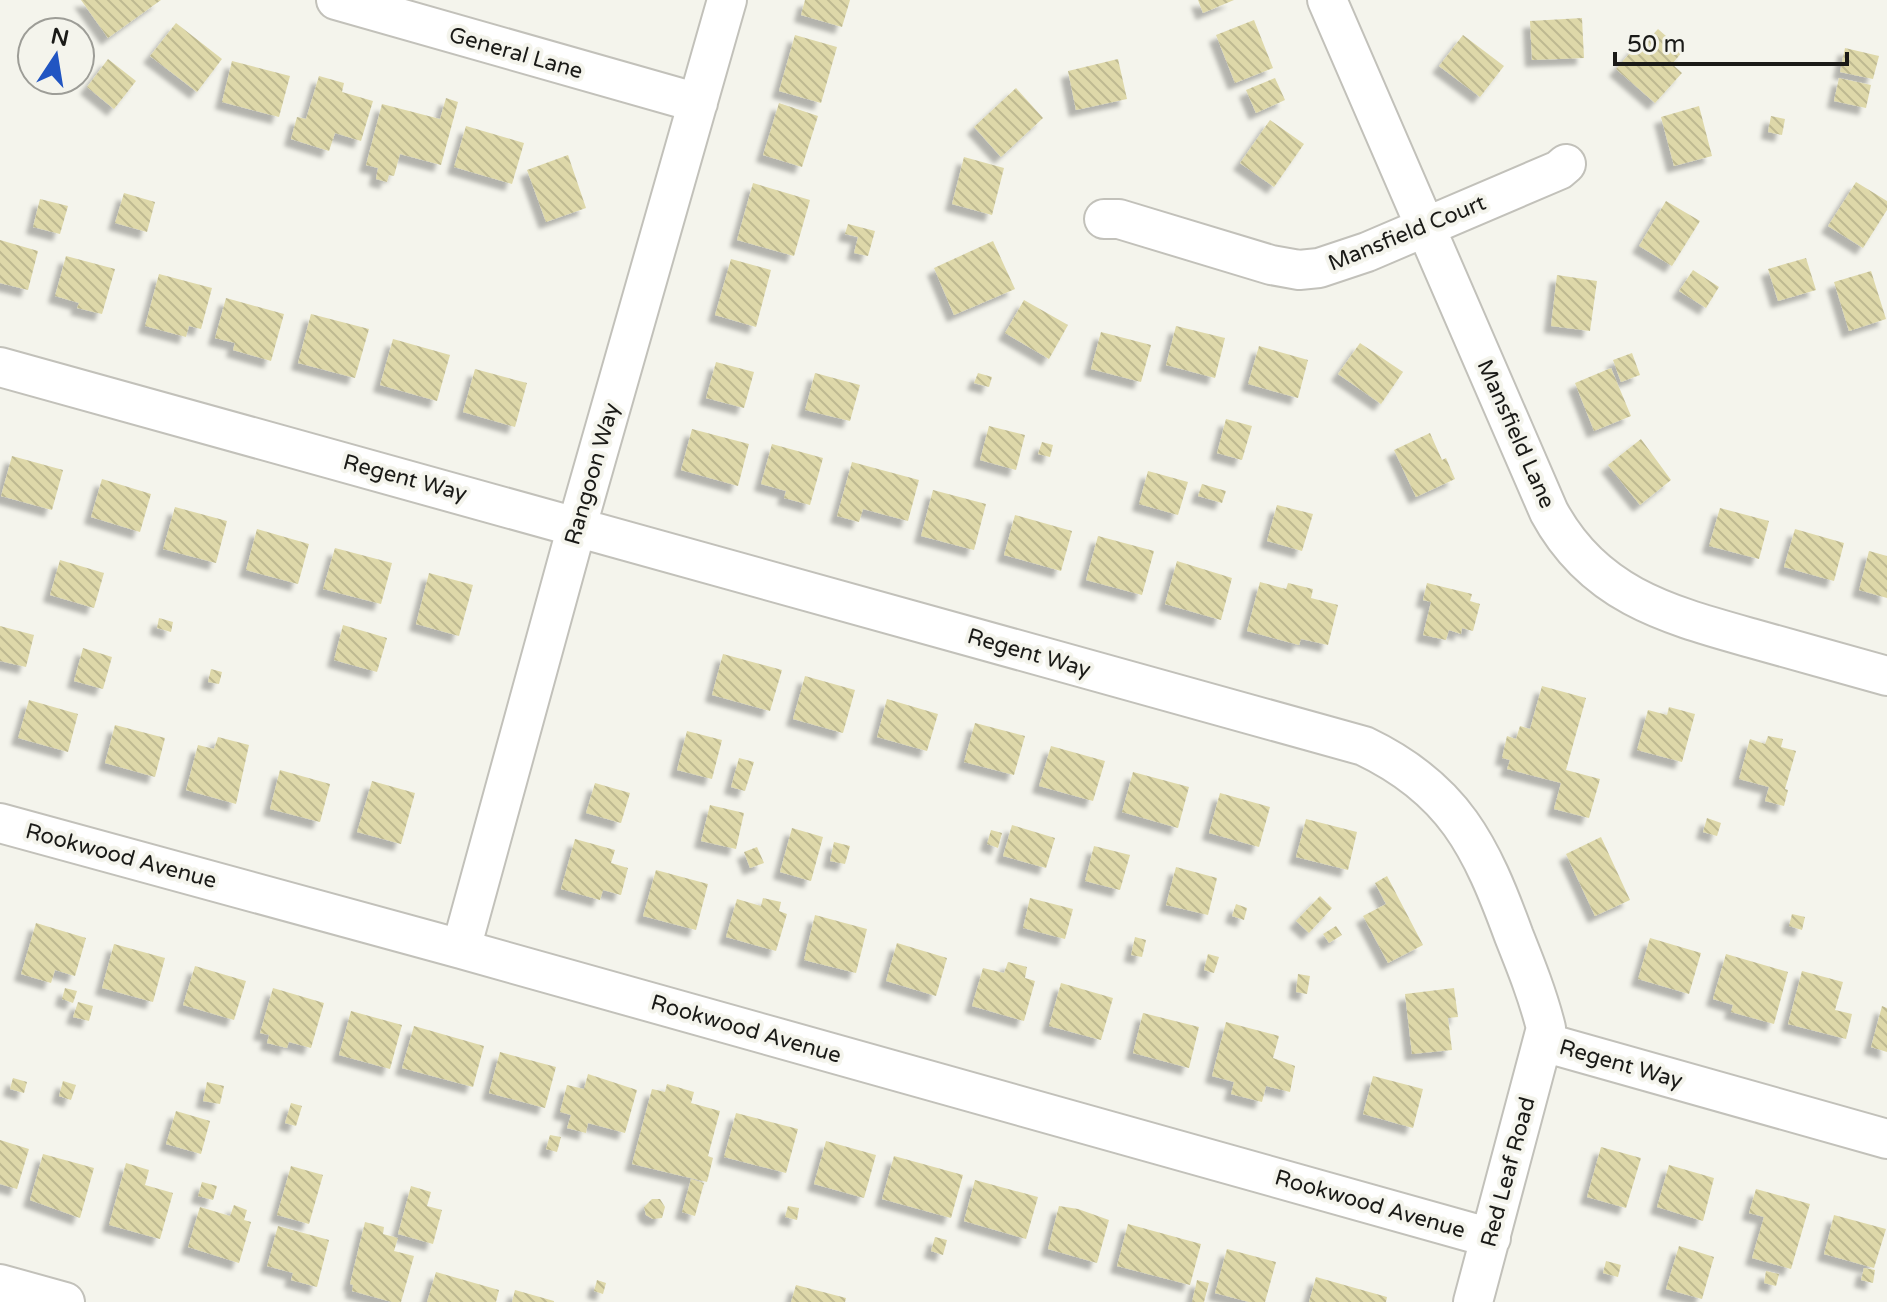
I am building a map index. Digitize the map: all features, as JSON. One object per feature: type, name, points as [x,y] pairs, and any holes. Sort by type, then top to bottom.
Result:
[{"type":"street","name":"General Lane","points":[[336,0],[698,103]]},
{"type":"street","name":"Rangoon Way","points":[[461,949],[577,526],[727,0]]},
{"type":"street","name":"Mansfield Lane","points":[[1327,0],[1549,512],[1577,555],[1598,575],[1645,604],[1684,619],[1887,676]]},
{"type":"street","name":"Mansfield Court","points":[[1104,219],[1119,219],[1271,265],[1299,270],[1319,268],[1427,227],[1559,170],[1566,164]]},
{"type":"street","name":"Regent Way","points":[[0,367],[1364,746],[1415,775],[1436,793],[1458,818],[1477,847],[1493,879],[1540,1005],[1546,1028],[1543,1042],[1887,1139]]},
{"type":"street","name":"Rookwood Avenue","points":[[0,823],[1491,1238]]},
{"type":"street","name":"Red Leaf Road","points":[[1473,1302],[1543,1042]]},
{"type":"street","points":[[0,1284],[65,1302]]},
{"type":"building","points":[[81,0],[161,0],[108,38],[96,21],[96,16],[92,16]]},
{"type":"building","points":[[805,0],[850,0],[842,27],[801,15]]},
{"type":"building","points":[[1198,0],[1234,0],[1203,13]]},
{"type":"building","points":[[1582,18],[1584,58],[1532,60],[1530,21]]},
{"type":"building","points":[[1254,20],[1273,68],[1235,83],[1216,35]]},
{"type":"building","points":[[176,23],[222,59],[197,92],[150,56]]},
{"type":"building","points":[[1658,29],[1683,51],[1672,64],[1682,73],[1655,103],[1616,69],[1642,39],[1645,43]]},
{"type":"building","points":[[795,35],[837,47],[821,103],[779,91]]},
{"type":"building","points":[[1463,35],[1504,66],[1480,97],[1439,66]]},
{"type":"building","points":[[1845,48],[1879,56],[1873,79],[1840,72]]},
{"type":"building","points":[[108,59],[136,81],[114,109],[96,94],[96,75]]},
{"type":"building","points":[[1118,59],[1127,99],[1076,110],[1068,71]]},
{"type":"building","points":[[232,61],[290,76],[279,117],[222,102]]},
{"type":"building","points":[[319,76],[344,83],[342,92],[373,101],[361,141],[335,133],[329,151],[291,139],[297,117],[306,119]]},
{"type":"building","points":[[1275,78],[1285,100],[1256,113],[1246,90]]},
{"type":"building","points":[[1839,78],[1871,85],[1866,108],[1834,101]]},
{"type":"building","points":[[1016,88],[1043,118],[1001,157],[974,127]]},
{"type":"building","points":[[446,98],[458,102],[441,165],[400,154],[394,176],[389,175],[387,182],[376,179],[378,168],[366,165],[382,104],[440,119]]},
{"type":"building","points":[[779,103],[818,116],[802,167],[763,155]]},
{"type":"building","points":[[1699,106],[1712,156],[1674,166],[1661,117]]},
{"type":"building","points":[[1771,116],[1785,119],[1782,135],[1768,132]]},
{"type":"building","points":[[1270,120],[1304,144],[1274,187],[1240,163]]},
{"type":"building","points":[[466,126],[524,143],[512,184],[454,167]]},
{"type":"building","points":[[568,155],[586,208],[546,222],[527,170]]},
{"type":"building","points":[[964,157],[1004,168],[992,215],[952,204]]},
{"type":"building","points":[[1856,182],[1887,201],[1887,210],[1863,248],[1828,226]]},
{"type":"building","points":[[753,183],[810,200],[794,256],[737,240]]},
{"type":"building","points":[[124,193],[155,202],[147,232],[115,223]]},
{"type":"building","points":[[40,199],[68,206],[60,234],[33,227]]},
{"type":"building","points":[[1666,201],[1700,221],[1672,266],[1639,246]]},
{"type":"building","points":[[848,224],[875,231],[868,256],[854,253],[858,237],[845,234]]},
{"type":"building","points":[[0,240],[38,251],[28,290],[0,283]]},
{"type":"building","points":[[993,241],[1015,289],[954,315],[934,268]]},
{"type":"building","points":[[66,256],[115,269],[102,314],[77,308],[79,303],[55,296]]},
{"type":"building","points":[[1806,258],[1816,290],[1778,301],[1768,269]]},
{"type":"building","points":[[731,259],[771,270],[756,327],[715,315]]},
{"type":"building","points":[[1693,270],[1719,287],[1706,308],[1679,291]]},
{"type":"building","points":[[1871,271],[1886,319],[1849,331],[1834,282]]},
{"type":"building","points":[[159,274],[212,288],[201,329],[189,326],[186,337],[145,326]]},
{"type":"building","points":[[1557,275],[1597,281],[1590,331],[1551,326]]},
{"type":"building","points":[[226,298],[284,314],[271,361],[233,350],[235,343],[215,338]]},
{"type":"building","points":[[1024,300],[1068,325],[1049,359],[1005,333]]},
{"type":"building","points":[[311,314],[369,329],[355,378],[298,363]]},
{"type":"building","points":[[1176,326],[1225,338],[1215,378],[1166,365]]},
{"type":"building","points":[[1101,332],[1151,345],[1141,382],[1091,369]]},
{"type":"building","points":[[393,339],[450,355],[437,401],[380,385]]},
{"type":"building","points":[[1360,343],[1403,372],[1381,404],[1338,374]]},
{"type":"building","points":[[1259,346],[1308,360],[1298,398],[1248,384]]},
{"type":"building","points":[[1632,353],[1640,375],[1621,382],[1613,360]]},
{"type":"building","points":[[716,362],[754,372],[744,408],[706,398]]},
{"type":"building","points":[[1611,368],[1631,416],[1594,431],[1575,383]]},
{"type":"building","points":[[475,369],[527,383],[515,427],[463,412]]},
{"type":"building","points":[[815,373],[860,385],[850,421],[805,410]]},
{"type":"building","points":[[978,373],[992,377],[989,387],[974,383]]},
{"type":"building","points":[[1226,419],[1252,426],[1242,460],[1217,453]]},
{"type":"building","points":[[989,426],[1025,435],[1016,470],[980,460]]},
{"type":"building","points":[[692,429],[749,444],[738,486],[681,470]]},
{"type":"building","points":[[1430,433],[1455,479],[1416,497],[1394,450]]},
{"type":"building","points":[[1641,439],[1671,480],[1640,505],[1608,465]]},
{"type":"building","points":[[1042,442],[1053,445],[1050,457],[1038,454]]},
{"type":"building","points":[[772,444],[823,458],[810,505],[784,498],[786,491],[761,484]]},
{"type":"building","points":[[12,456],[63,470],[52,510],[1,496]]},
{"type":"building","points":[[852,462],[919,480],[908,521],[863,509],[859,522],[837,516]]},
{"type":"building","points":[[1148,471],[1188,482],[1178,515],[1139,504]]},
{"type":"building","points":[[102,479],[151,494],[140,532],[91,517]]},
{"type":"building","points":[[1202,484],[1226,491],[1222,503],[1198,496]]},
{"type":"building","points":[[933,490],[986,504],[974,550],[921,536]]},
{"type":"building","points":[[1277,505],[1313,514],[1302,551],[1267,541]]},
{"type":"building","points":[[175,507],[227,521],[216,563],[163,549]]},
{"type":"building","points":[[1720,508],[1769,521],[1759,559],[1709,546]]},
{"type":"building","points":[[1015,515],[1072,531],[1061,571],[1004,555]]},
{"type":"building","points":[[257,529],[309,544],[298,584],[246,570]]},
{"type":"building","points":[[1795,529],[1844,543],[1834,581],[1784,567]]},
{"type":"building","points":[[1098,536],[1154,551],[1142,595],[1086,580]]},
{"type":"building","points":[[335,548],[392,563],[381,604],[323,589]]},
{"type":"building","points":[[1869,551],[1887,556],[1887,598],[1859,590]]},
{"type":"building","points":[[60,560],[104,573],[94,608],[50,595]]},
{"type":"building","points":[[1177,561],[1232,578],[1221,620],[1165,604]]},
{"type":"building","points":[[429,573],[473,585],[459,636],[416,624]]},
{"type":"building","points":[[1260,582],[1286,589],[1288,583],[1313,589],[1311,598],[1338,605],[1328,645],[1301,639],[1299,645],[1247,631]]},
{"type":"building","points":[[1427,583],[1472,594],[1470,601],[1480,604],[1473,631],[1462,628],[1461,634],[1449,630],[1446,640],[1423,635],[1431,602],[1423,600]]},
{"type":"building","points":[[159,618],[173,622],[171,632],[157,628]]},
{"type":"building","points":[[343,625],[387,638],[377,672],[334,660]]},
{"type":"building","points":[[0,626],[34,635],[26,667],[0,661]]},
{"type":"building","points":[[83,648],[112,657],[103,689],[74,681]]},
{"type":"building","points":[[723,654],[782,670],[770,711],[712,695]]},
{"type":"building","points":[[211,669],[222,672],[219,684],[208,682]]},
{"type":"building","points":[[805,676],[855,690],[843,733],[793,719]]},
{"type":"building","points":[[1542,686],[1586,698],[1566,770],[1600,779],[1589,818],[1554,809],[1561,783],[1507,769],[1510,760],[1502,758],[1507,736],[1516,739],[1520,726],[1530,729]]},
{"type":"building","points":[[887,699],[938,714],[927,751],[877,737]]},
{"type":"building","points":[[29,700],[78,714],[68,752],[18,738]]},
{"type":"building","points":[[1669,707],[1695,714],[1682,762],[1637,750],[1648,710],[1667,715]]},
{"type":"building","points":[[975,723],[1025,736],[1014,775],[964,762]]},
{"type":"building","points":[[115,725],[165,738],[155,777],[105,763]]},
{"type":"building","points":[[687,731],[722,740],[712,779],[677,770]]},
{"type":"building","points":[[1768,736],[1783,739],[1781,747],[1796,751],[1785,789],[1788,790],[1784,806],[1765,801],[1769,787],[1739,779],[1750,739],[1765,744]]},
{"type":"building","points":[[218,737],[249,745],[236,804],[186,790],[198,745],[214,749]]},
{"type":"building","points":[[1051,746],[1105,761],[1093,801],[1039,786]]},
{"type":"building","points":[[739,758],[754,762],[745,791],[731,787]]},
{"type":"building","points":[[280,770],[330,784],[320,822],[270,809]]},
{"type":"building","points":[[1133,772],[1189,787],[1178,828],[1122,812]]},
{"type":"building","points":[[372,781],[415,793],[401,844],[357,832]]},
{"type":"building","points":[[595,783],[630,793],[621,823],[586,813]]},
{"type":"building","points":[[1220,793],[1270,807],[1259,847],[1209,833]]},
{"type":"building","points":[[710,805],[744,813],[736,849],[701,841]]},
{"type":"building","points":[[1707,818],[1721,823],[1717,836],[1703,832]]},
{"type":"building","points":[[1306,819],[1357,832],[1348,870],[1296,857]]},
{"type":"building","points":[[1012,825],[1055,838],[1046,868],[1003,856]]},
{"type":"building","points":[[792,828],[823,837],[811,881],[780,872]]},
{"type":"building","points":[[991,830],[1002,833],[998,848],[987,844]]},
{"type":"building","points":[[1601,837],[1630,900],[1595,916],[1566,854]]},
{"type":"building","points":[[575,839],[615,850],[611,863],[628,868],[621,895],[603,890],[600,900],[561,889]]},
{"type":"building","points":[[834,842],[850,846],[845,864],[830,861]]},
{"type":"building","points":[[1094,846],[1130,855],[1120,890],[1085,881]]},
{"type":"building","points":[[757,847],[764,863],[750,868],[744,852]]},
{"type":"building","points":[[1176,867],[1217,878],[1208,915],[1166,905]]},
{"type":"building","points":[[656,870],[708,884],[696,930],[643,916]]},
{"type":"building","points":[[1387,876],[1423,945],[1388,963],[1363,916],[1386,904],[1375,883]]},
{"type":"building","points":[[1320,896],[1332,908],[1309,933],[1296,921]]},
{"type":"building","points":[[763,898],[781,902],[779,911],[787,914],[776,951],[726,937],[737,899],[761,906]]},
{"type":"building","points":[[1030,898],[1073,909],[1065,939],[1023,928]]},
{"type":"building","points":[[1236,904],[1247,908],[1244,920],[1232,916]]},
{"type":"building","points":[[1792,914],[1805,917],[1802,930],[1789,926]]},
{"type":"building","points":[[815,915],[867,929],[856,973],[804,960]]},
{"type":"building","points":[[36,923],[86,938],[75,976],[55,970],[51,983],[21,974]]},
{"type":"building","points":[[1336,926],[1342,935],[1329,943],[1323,934]]},
{"type":"building","points":[[1135,937],[1146,940],[1142,957],[1131,955]]},
{"type":"building","points":[[1650,938],[1701,953],[1689,994],[1638,979]]},
{"type":"building","points":[[897,943],[947,958],[936,996],[886,981]]},
{"type":"building","points":[[114,944],[165,958],[153,1002],[102,988]]},
{"type":"building","points":[[1208,954],[1219,957],[1214,973],[1204,970]]},
{"type":"building","points":[[1726,954],[1788,972],[1774,1024],[1731,1012],[1733,1005],[1713,999]]},
{"type":"building","points":[[1008,962],[1027,967],[1025,978],[1035,981],[1024,1021],[972,1006],[983,968],[1004,973]]},
{"type":"building","points":[[195,966],[246,981],[234,1020],[183,1005]]},
{"type":"building","points":[[1802,971],[1843,982],[1835,1010],[1852,1014],[1846,1039],[1788,1024]]},
{"type":"building","points":[[1298,974],[1310,976],[1307,994],[1296,992]]},
{"type":"building","points":[[1061,983],[1113,998],[1101,1040],[1049,1026]]},
{"type":"building","points":[[65,988],[77,991],[73,1003],[62,999]]},
{"type":"building","points":[[273,988],[324,1003],[311,1048],[289,1042],[287,1048],[267,1043],[269,1035],[260,1033]]},
{"type":"building","points":[[1454,988],[1458,1017],[1448,1018],[1452,1050],[1412,1054],[1405,994]]},
{"type":"building","points":[[78,1002],[93,1006],[89,1021],[73,1017]]},
{"type":"building","points":[[1882,1006],[1887,1008],[1887,1052],[1871,1047]]},
{"type":"building","points":[[351,1011],[402,1025],[390,1069],[339,1055]]},
{"type":"building","points":[[1143,1013],[1199,1027],[1189,1068],[1133,1053]]},
{"type":"building","points":[[1226,1022],[1279,1036],[1273,1058],[1295,1066],[1290,1092],[1266,1086],[1262,1102],[1231,1094],[1234,1082],[1212,1076]]},
{"type":"building","points":[[414,1026],[484,1046],[473,1087],[402,1068]]},
{"type":"building","points":[[500,1052],[556,1067],[545,1108],[489,1093]]},
{"type":"building","points":[[588,1074],[637,1090],[625,1133],[588,1123],[586,1133],[567,1128],[571,1115],[560,1112],[567,1085],[584,1089]]},
{"type":"building","points":[[1373,1076],[1423,1089],[1413,1128],[1363,1114]]},
{"type":"building","points":[[13,1078],[27,1082],[24,1093],[10,1089]]},
{"type":"building","points":[[63,1081],[76,1085],[71,1100],[59,1096]]},
{"type":"building","points":[[207,1082],[224,1086],[220,1104],[203,1101]]},
{"type":"building","points":[[667,1084],[694,1092],[691,1103],[720,1111],[708,1156],[713,1158],[707,1182],[632,1164],[652,1089],[665,1092]]},
{"type":"building","points":[[291,1103],[302,1106],[296,1126],[285,1123]]},
{"type":"building","points":[[176,1111],[210,1121],[201,1154],[166,1144]]},
{"type":"building","points":[[736,1113],[798,1129],[786,1173],[724,1157]]},
{"type":"building","points":[[550,1135],[561,1137],[557,1152],[546,1149]]},
{"type":"building","points":[[0,1140],[29,1149],[17,1189],[0,1184]]},
{"type":"building","points":[[826,1141],[876,1155],[864,1198],[814,1184]]},
{"type":"building","points":[[1601,1147],[1641,1158],[1626,1208],[1587,1197]]},
{"type":"building","points":[[43,1154],[94,1168],[80,1218],[30,1200]]},
{"type":"building","points":[[894,1156],[963,1175],[951,1218],[882,1199]]},
{"type":"building","points":[[126,1163],[149,1170],[145,1185],[173,1193],[160,1239],[109,1225]]},
{"type":"building","points":[[1669,1165],[1714,1178],[1703,1221],[1657,1207]]},
{"type":"building","points":[[291,1166],[323,1175],[309,1224],[277,1215]]},
{"type":"building","points":[[691,1179],[704,1183],[695,1216],[682,1212]]},
{"type":"building","points":[[975,1180],[1038,1197],[1026,1239],[964,1221]]},
{"type":"building","points":[[202,1182],[217,1186],[213,1200],[198,1196]]},
{"type":"building","points":[[411,1186],[431,1192],[427,1206],[442,1210],[433,1244],[398,1234]]},
{"type":"building","points":[[1756,1189],[1810,1204],[1791,1269],[1752,1258],[1764,1217],[1749,1213]]},
{"type":"building","points":[[652,1199],[660,1199],[665,1207],[662,1218],[653,1219],[646,1215],[644,1207]]},
{"type":"building","points":[[234,1205],[247,1210],[244,1220],[251,1222],[239,1263],[188,1247],[200,1207],[230,1216]]},
{"type":"building","points":[[788,1206],[799,1208],[797,1220],[785,1217]]},
{"type":"building","points":[[1059,1206],[1109,1220],[1097,1263],[1048,1249]]},
{"type":"building","points":[[1834,1215],[1886,1229],[1874,1268],[1824,1254]]},
{"type":"building","points":[[365,1222],[384,1227],[383,1234],[398,1238],[394,1251],[414,1256],[401,1302],[352,1291],[353,1285],[350,1284]]},
{"type":"building","points":[[1128,1224],[1201,1244],[1190,1285],[1117,1266]]},
{"type":"building","points":[[278,1226],[329,1240],[317,1287],[291,1280],[293,1273],[267,1266]]},
{"type":"building","points":[[935,1237],[947,1240],[943,1255],[931,1251]]},
{"type":"building","points":[[1679,1246],[1714,1257],[1702,1299],[1666,1289]]},
{"type":"building","points":[[1227,1249],[1276,1262],[1265,1302],[1249,1302],[1215,1293]]},
{"type":"building","points":[[1606,1261],[1621,1265],[1618,1277],[1603,1273]]},
{"type":"building","points":[[1864,1268],[1875,1270],[1873,1283],[1861,1280]]},
{"type":"building","points":[[1766,1271],[1779,1274],[1776,1286],[1764,1283]]},
{"type":"building","points":[[436,1272],[499,1290],[496,1302],[427,1302]]},
{"type":"building","points":[[1316,1277],[1387,1297],[1386,1302],[1309,1302]]},
{"type":"building","points":[[597,1280],[606,1283],[603,1294],[594,1291]]},
{"type":"building","points":[[1197,1280],[1209,1283],[1204,1302],[1192,1302]]},
{"type":"building","points":[[796,1285],[846,1298],[845,1302],[791,1302]]},
{"type":"building","points":[[515,1290],[554,1301],[554,1302],[512,1302]]}]
